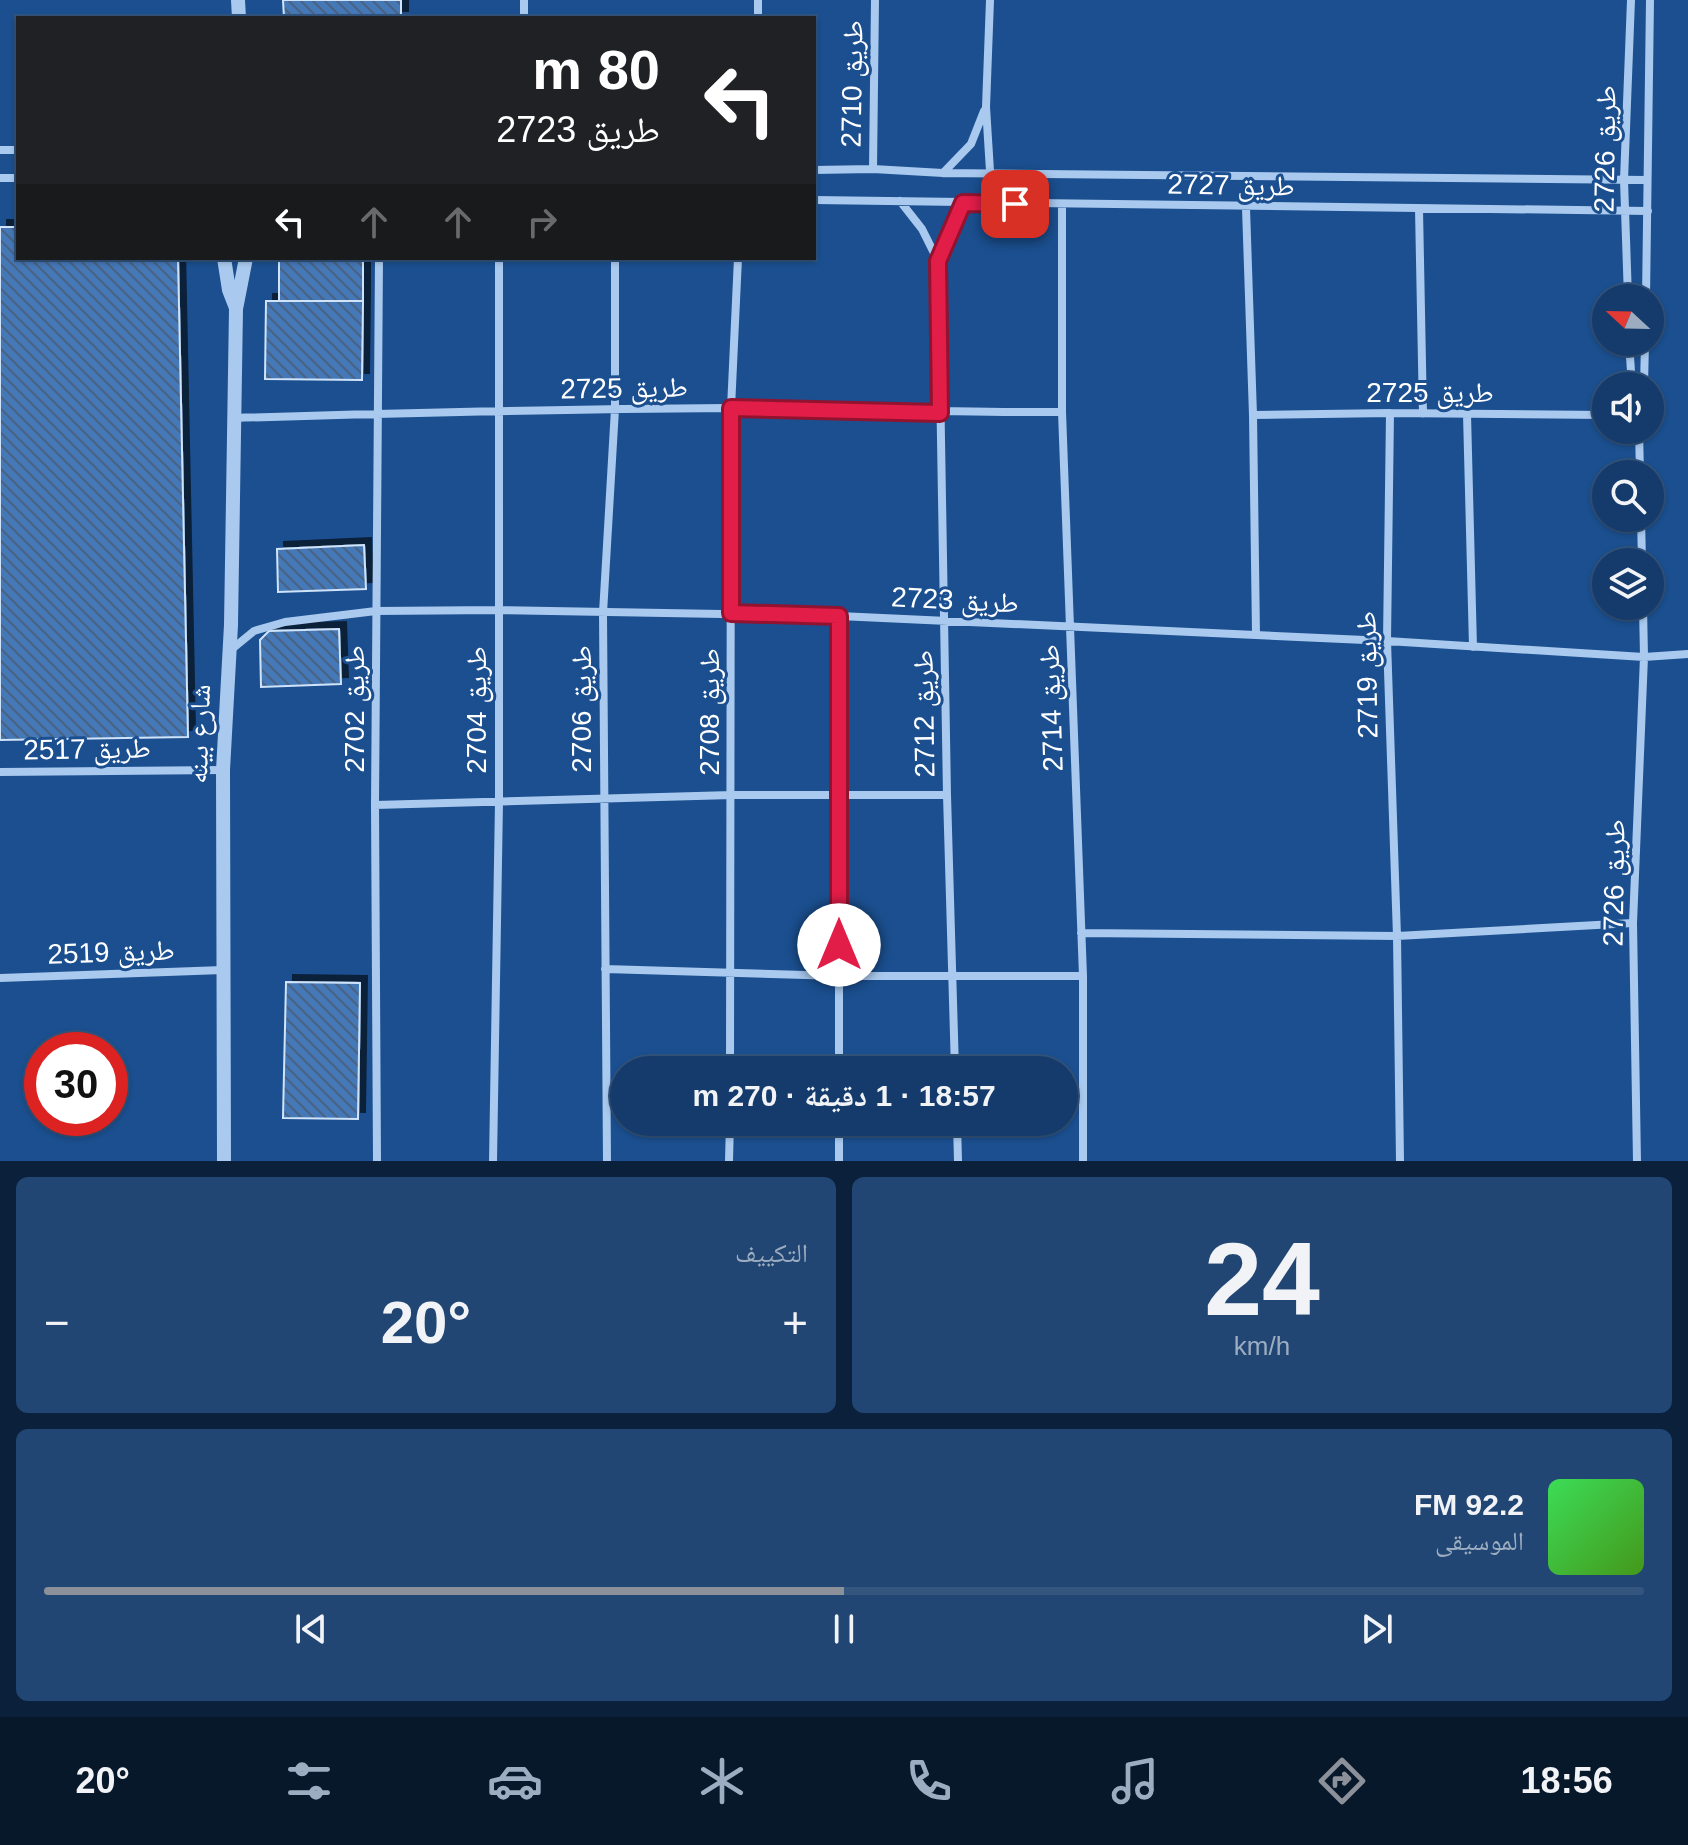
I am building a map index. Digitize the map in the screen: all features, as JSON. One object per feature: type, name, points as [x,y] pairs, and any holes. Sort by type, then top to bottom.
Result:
[{"type":"street","name":"طريق 2710","points":[[873,169],[875,0]]},
{"type":"street","points":[[990,0],[986,107],[992,203]]},
{"type":"street","name":"طريق 2726","points":[[1628,284],[1624,180],[1631,0]]},
{"type":"street","name":"طريق 2726","points":[[1646,284],[1650,0]]},
{"type":"street","points":[[943,173],[971,144],[986,107]]},
{"type":"street","name":"طريق 2727","points":[[816,170],[1647,180]]},
{"type":"street","name":"طريق 2727","points":[[816,200],[1648,211]]},
{"type":"street","name":"طريق 2712","points":[[900,201],[922,229],[938,261]]},
{"type":"street","name":"طريق 2712","points":[[955,1056],[938,261],[963,203]]},
{"type":"street","name":"طريق 2714","points":[[1062,204],[1062,412],[1083,976],[1083,1161]]},
{"type":"street","points":[[1246,208],[1256,635]]},
{"type":"street","points":[[1419,209],[1423,414]]},
{"type":"street","name":"شارع بينه","points":[[224,260],[229,290],[236,309]]},
{"type":"street","name":"شارع بينه","points":[[224,1161],[223,770],[229,652],[236,309],[246,260]]},
{"type":"street","name":"طريق 2702","points":[[377,1161],[375,805],[379,260]]},
{"type":"street","name":"طريق 2704","points":[[493,1161],[499,802],[499,260]]},
{"type":"street","name":"طريق 2706","points":[[607,1161],[603,613],[615,409],[615,260]]},
{"type":"street","name":"طريق 2708","points":[[730,1056],[731,408],[738,260]]},
{"type":"street","name":"طريق 2725","points":[[234,418],[731,408],[940,413],[1062,412]]},
{"type":"street","name":"طريق 2719","points":[[1390,413],[1387,641],[1397,936],[1400,1161]]},
{"type":"street","points":[[1467,414],[1473,647]]},
{"type":"street","name":"طريق 2725","points":[[1253,415],[1592,415]]},
{"type":"street","name":"طريق 2723","points":[[229,652],[240,640],[269,625],[376,611],[498,610],[839,616],[1387,641],[1644,657],[1688,654]]},
{"type":"street","points":[[839,616],[839,1056]]},
{"type":"street","name":"طريق 2726","points":[[1637,1161],[1633,923],[1643,620]]},
{"type":"street","name":"طريق 2517","points":[[0,772],[223,770]]},
{"type":"street","points":[[375,805],[732,795],[947,795]]},
{"type":"street","points":[[1081,933],[1397,936],[1633,923]]},
{"type":"street","points":[[605,969],[840,976],[1083,976]]},
{"type":"street","name":"طريق 2519","points":[[0,978],[223,970]]},
{"type":"street","points":[[729,1161],[730,1136]]},
{"type":"street","points":[[839,1136],[839,1161]]},
{"type":"street","points":[[957,1136],[958,1161]]},
{"type":"building","points":[[283,0],[401,0],[401,16],[284,16]]},
{"type":"building","points":[[0,227],[16,227],[16,260],[178,260],[188,737],[0,740]]},
{"type":"building","points":[[279,260],[363,260],[363,301],[279,301]]},
{"type":"building","points":[[266,301],[363,301],[362,380],[265,379]]},
{"type":"building","points":[[364,545],[366,589],[278,592],[277,549]]},
{"type":"building","points":[[339,629],[341,684],[261,687],[260,640],[269,631]]},
{"type":"building","points":[[286,982],[360,983],[358,1119],[283,1118]]},
{"type":"route","points":[[839,945],[839,616],[731,613],[731,408],[940,413],[938,261],[943,246],[963,203],[1015,204]]}]
